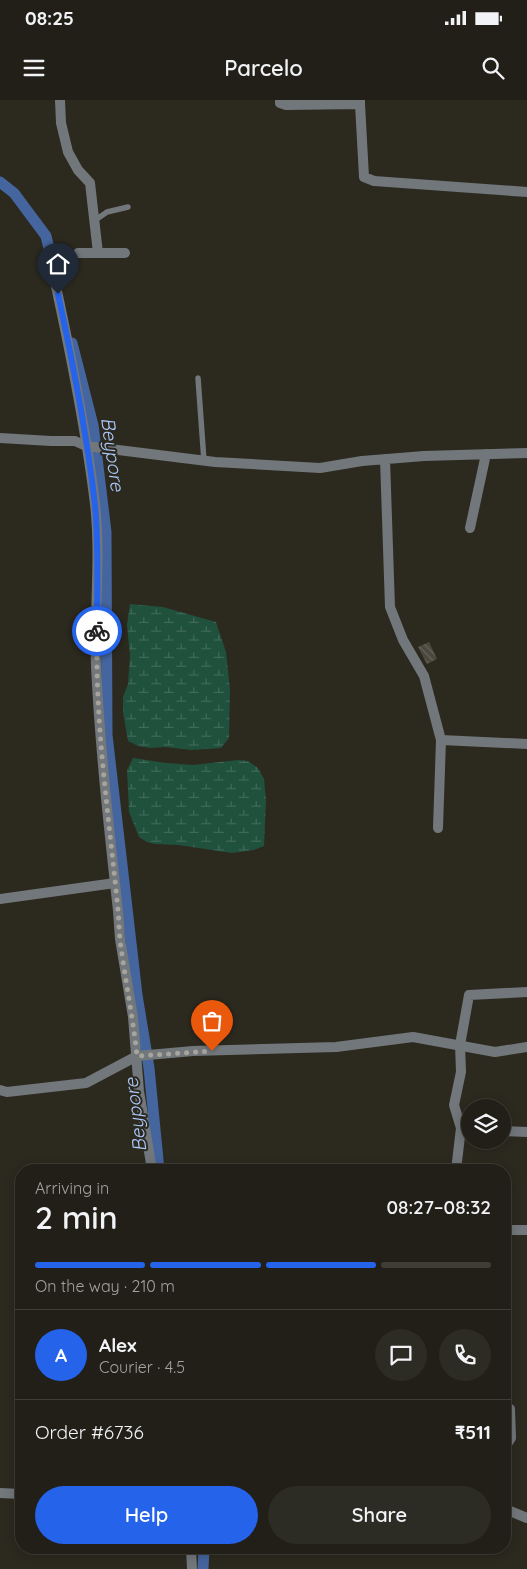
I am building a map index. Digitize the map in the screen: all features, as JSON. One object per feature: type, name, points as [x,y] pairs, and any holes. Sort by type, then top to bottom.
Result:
[{"type":"street","points":[[60,100],[60,123],[68,152],[78,170],[90,183],[98,253]]},
{"type":"street","points":[[280,100],[280,103],[286,105],[360,102],[364,177],[374,181],[527,192]]},
{"type":"street","points":[[78,253],[125,253]]},
{"type":"street","points":[[50,259],[72,362],[95,506],[98,562],[96,664],[100,744],[120,939],[133,1016],[139,1091],[151,1164]]},
{"type":"street","points":[[0,438],[75,441],[86,446],[204,461],[320,468],[385,459],[527,453]]},
{"type":"street","points":[[470,528],[486,454]]},
{"type":"street","points":[[385,459],[390,607],[403,640],[424,676],[441,740],[438,828]]},
{"type":"street","points":[[441,740],[527,744]]},
{"type":"street","points":[[0,899],[115,883]]},
{"type":"street","points":[[461,1118],[454,1105],[461,1072],[460,1045],[469,995],[527,992]]},
{"type":"street","points":[[0,1090],[7,1092],[86,1084],[137,1056],[194,1051],[336,1047],[412,1037],[495,1052],[527,1047]]},
{"type":"street","points":[[511,1131],[527,1132]]},
{"type":"street","points":[[457,1164],[461,1149]]},
{"type":"street","points":[[511,1230],[527,1230]]},
{"type":"street","points":[[0,1493],[15,1494]]},
{"type":"street","points":[[511,1511],[527,1518]]},
{"type":"street","points":[[191,1554],[192,1569]]},
{"type":"lane","points":[[94,221],[107,212],[128,206]]},
{"type":"lane","points":[[198,378],[204,461]]},
{"type":"green space","points":[[130,604],[163,607],[216,622],[226,652],[230,689],[229,738],[221,748],[192,750],[165,747],[150,748],[138,746],[128,741],[123,712],[123,697],[128,684],[130,656],[127,625]]},
{"type":"green space","points":[[133,758],[193,765],[238,760],[248,761],[258,768],[264,779],[266,800],[264,846],[254,850],[232,853],[178,845],[155,844],[139,837],[129,812],[127,770]]},
{"type":"building","points":[[429,642],[437,659],[427,664],[418,647]]},
{"type":"waterway","name":"Beypore","points":[[0,182],[14,193],[46,236],[54,269]]},
{"type":"waterway","name":"Beypore","points":[[72,343],[93,425],[106,532],[107,735],[137,995],[149,1068],[158,1164]]},
{"type":"waterway","name":"Beypore","points":[[203,1569],[204,1554]]},
{"type":"way so far","points":[[97,631],[96,664],[100,744],[120,939],[133,1016],[137,1056],[212,1051]]},
{"type":"route","points":[[58,294],[72,362],[95,506],[98,562],[97,631]]}]
